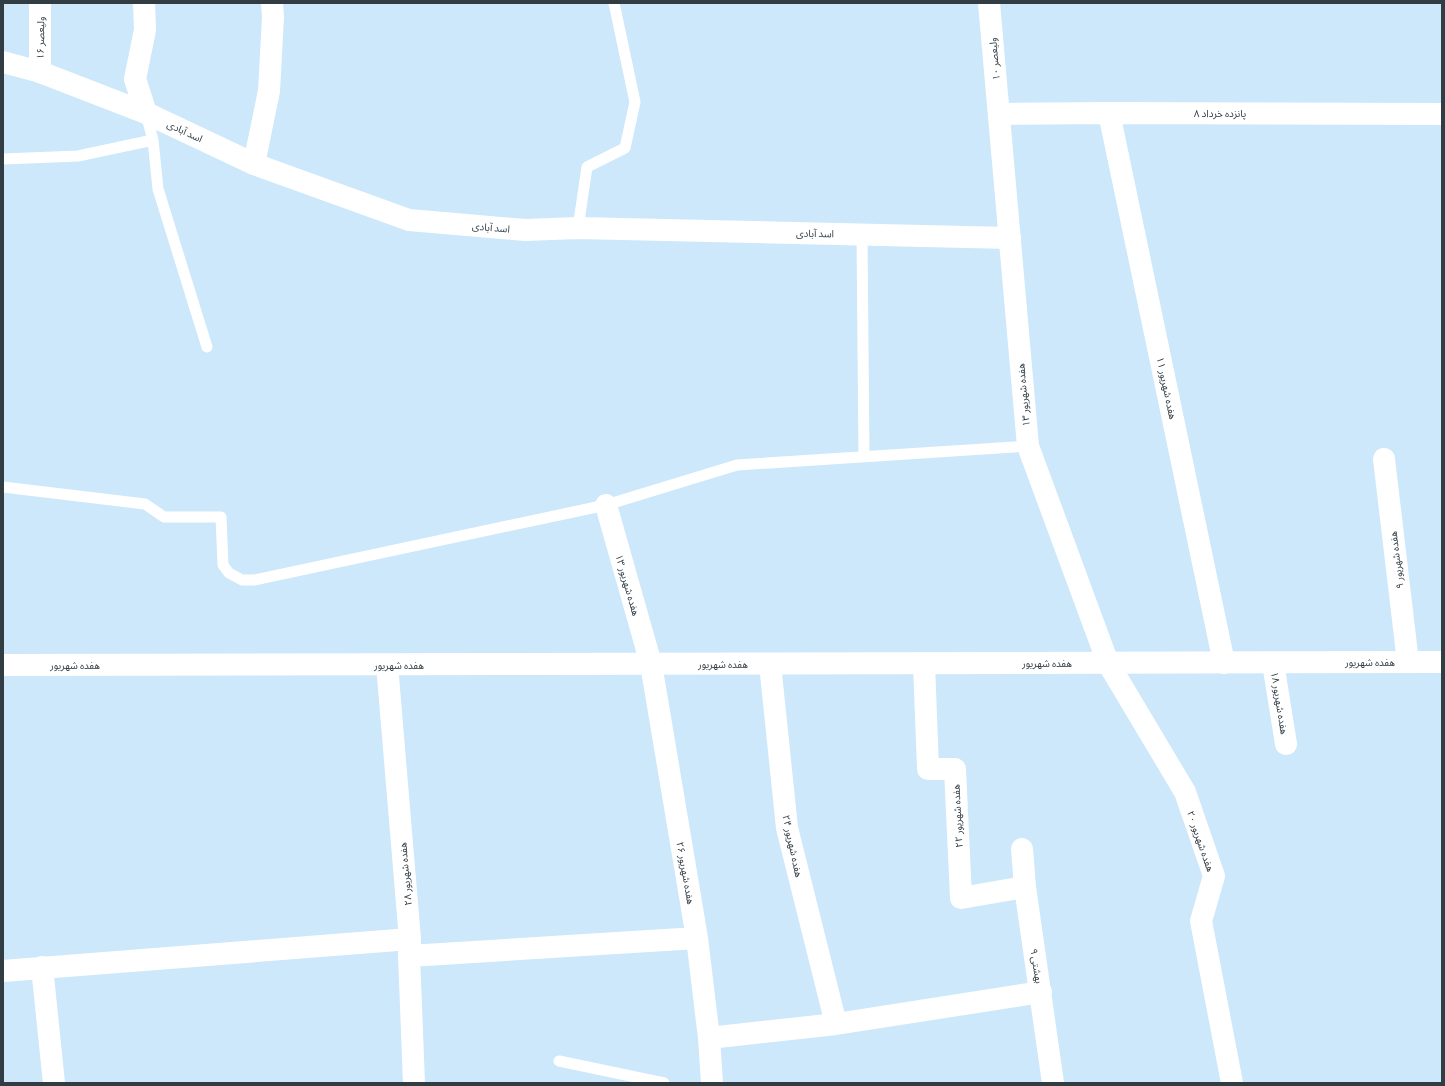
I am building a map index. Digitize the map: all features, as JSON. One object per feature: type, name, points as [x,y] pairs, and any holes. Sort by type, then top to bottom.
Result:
[{"type":"street","name":"ولیعصر ۱۶","points":[[40,3],[40,72]]},
{"type":"street","points":[[144,3],[145,30],[135,79],[146,113]]},
{"type":"street","points":[[254,164],[269,91],[273,17],[272,3]]},
{"type":"street","name":"ولیعصر ۱۰","points":[[989,3],[999,114]]},
{"type":"street","name":"اسد آبادی","points":[[3,62],[40,72],[146,113],[254,164],[410,220],[525,230],[578,228],[1010,238]]},
{"type":"street","name":"هفده شهریور ۱۱","points":[[1109,113],[1224,663]]},
{"type":"street","name":"پانزده خرداد ۸","points":[[999,114],[1442,114]]},
{"type":"street","name":"هفده شهریور ۱۳","points":[[999,114],[1028,446],[1108,663]]},
{"type":"street","name":"هفده شهریور ۹","points":[[1384,459],[1408,662]]},
{"type":"street","name":"هفده شهریور ۱۳","points":[[606,505],[651,664]]},
{"type":"street","name":"هفده شهریور","points":[[3,665],[1442,662]]},
{"type":"street","name":"هفده شهریور ۲۰","points":[[1108,663],[1185,792],[1214,876],[1201,921],[1232,1083]]},
{"type":"street","name":"هفده شهریور ۱۸","points":[[1273,663],[1286,744]]},
{"type":"street","name":"هفده شهریور ۲۸","points":[[387,664],[410,948],[414,1083]]},
{"type":"street","name":"هفده شهریور ۲۶","points":[[651,664],[697,938],[709,1038],[712,1083]]},
{"type":"street","name":"هفده شهریور ۲۴","points":[[770,664],[787,828],[836,1024]]},
{"type":"street","name":"هفده شهریور ۲۲","points":[[924,664],[928,769],[955,769],[961,898],[1025,887]]},
{"type":"street","name":"بهشتی ۹","points":[[1022,849],[1025,887],[1054,1083]]},
{"type":"street","points":[[3,971],[42,967],[410,948],[697,938]]},
{"type":"street","points":[[42,967],[54,1083]]},
{"type":"street","points":[[709,1038],[836,1024],[1041,992]]},
{"type":"lane","points":[[578,228],[587,167],[625,148],[635,102],[614,3]]},
{"type":"lane","points":[[146,113],[153,140],[158,189],[206,347]]},
{"type":"lane","points":[[3,159],[78,156],[153,140]]},
{"type":"lane","points":[[862,234],[864,457]]},
{"type":"lane","points":[[3,487],[145,504],[164,517],[221,517],[223,565],[229,573],[242,580],[262,578],[606,505],[737,465],[1028,446]]},
{"type":"lane","points":[[560,1061],[664,1083]]}]
